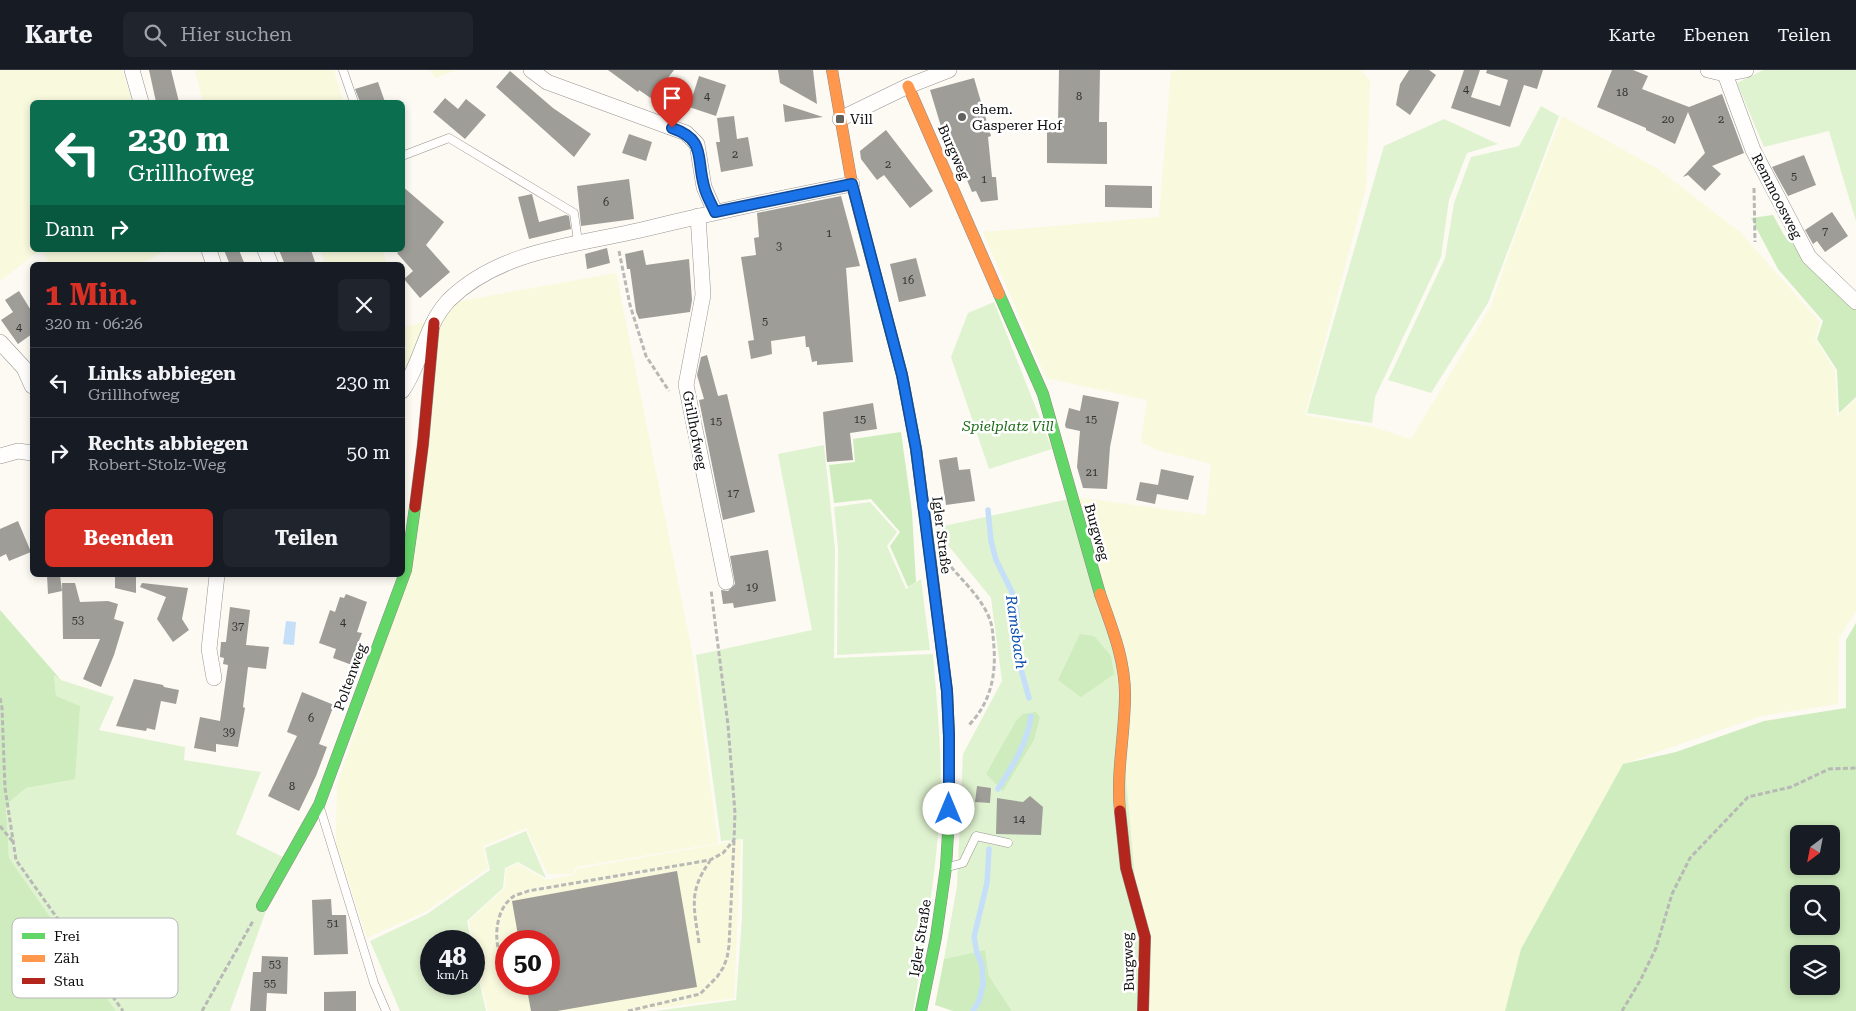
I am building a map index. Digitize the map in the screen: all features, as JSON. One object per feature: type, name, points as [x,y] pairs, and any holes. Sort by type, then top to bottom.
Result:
[{"type":"street","points":[[132,70],[141,100]]},
{"type":"street","points":[[532,70],[547,82],[686,133],[697,144],[704,187],[715,212]]},
{"type":"street","name":"Igler Straße","points":[[832,70],[852,184],[900,367],[916,449],[947,691],[949,809],[946,867],[936,937],[921,1011]]},
{"type":"street","points":[[840,119],[908,86],[949,70]]},
{"type":"street","points":[[1708,70],[1725,74],[1746,70]]},
{"type":"street","name":"Remmoosweg","points":[[1725,74],[1753,150],[1809,257],[1856,302]]},
{"type":"street","name":"Burgweg","points":[[908,86],[1043,394],[1093,573],[1121,653],[1125,694],[1118,794],[1126,868],[1144,937],[1143,1011]]},
{"type":"street","points":[[405,385],[442,309],[450,299],[485,273],[524,257],[578,242],[616,236],[715,212],[852,184]]},
{"type":"street","name":"Grillhofweg","points":[[698,216],[703,295],[686,385],[726,582]]},
{"type":"street","name":"Poltenweg","points":[[405,573],[423,444],[434,323]]},
{"type":"street","points":[[0,342],[24,368],[30,382]]},
{"type":"street","points":[[0,456],[18,451],[30,453]]},
{"type":"street","points":[[214,678],[209,649],[217,577]]},
{"type":"street","name":"Poltenweg","points":[[262,906],[319,805],[403,577]]},
{"type":"lane","points":[[344,70],[353,100]]},
{"type":"lane","points":[[405,155],[449,138],[574,213],[578,242]]},
{"type":"lane","points":[[319,805],[374,983],[386,1011]]},
{"type":"lane","points":[[946,867],[964,862],[976,836],[1008,843]]},
{"type":"path","points":[[1754,186],[1755,242]]},
{"type":"path","points":[[616,236],[630,305],[646,356],[670,393]]},
{"type":"path","points":[[949,736],[956,735],[964,730],[982,708],[993,683],[995,668],[991,621],[976,596],[950,566]]},
{"type":"path","points":[[628,1011],[700,994],[709,987],[723,968],[729,946],[735,813],[728,725],[710,586]]},
{"type":"path","points":[[0,698],[5,788],[16,860],[57,918]]},
{"type":"path","points":[[1622,1011],[1640,981],[1656,948],[1672,894],[1690,858],[1748,797],[1791,787],[1829,769],[1856,768]]},
{"type":"path","points":[[0,826],[14,843]]},
{"type":"path","points":[[497,930],[500,916],[513,897],[528,891],[710,860],[724,853],[734,840]]},
{"type":"path","points":[[698,943],[694,890],[710,860]]},
{"type":"path","points":[[202,1011],[262,906]]},
{"type":"path","points":[[114,998],[123,1011]]},
{"type":"green space","points":[[0,70],[122,70],[131,100],[30,100],[30,252],[37,252],[0,281]]},
{"type":"green space","points":[[195,70],[334,70],[342,100],[202,100]]},
{"type":"green space","points":[[430,70],[457,70],[435,78]]},
{"type":"green space","points":[[1180,70],[1361,70],[1370,81],[1366,188],[1305,415],[1373,427],[1411,439],[1491,306],[1514,239],[1562,116],[1658,169],[1740,232],[1820,322],[1815,338],[1835,371],[1837,416],[1856,399],[1856,611],[1839,637],[1838,704],[1761,716],[1623,764],[1521,949],[1505,1011],[1144,1011],[1077,497],[1206,515],[1211,464],[1157,450],[1141,442],[1147,400],[1046,378],[983,232],[1159,217],[1171,72]]},
{"type":"green space","points":[[1763,70],[1856,70],[1856,221],[1829,131],[1764,147],[1737,83]]},
{"type":"green space","points":[[1541,106],[1559,116],[1488,303],[1431,393],[1388,380],[1445,258],[1454,203],[1471,157],[1519,146]]},
{"type":"green space","points":[[1444,119],[1498,144],[1467,153],[1449,200],[1441,257],[1375,397],[1372,423],[1307,413],[1384,146]]},
{"type":"green space","points":[[1773,215],[1784,235],[1856,308],[1856,397],[1839,413],[1837,370],[1817,339],[1823,321],[1778,269],[1751,218]]},
{"type":"green space","points":[[44,252],[163,252],[145,262],[48,262]]},
{"type":"green space","points":[[322,252],[384,252],[386,262],[324,262]]},
{"type":"green space","points":[[616,273],[692,652],[718,843],[576,867],[573,874],[548,874],[526,828],[483,846],[488,868],[425,912],[367,938],[336,844],[337,785],[401,595],[438,328],[456,302]]},
{"type":"green space","name":"Spielplatz Vill","points":[[994,302],[1052,449],[989,469],[951,357],[968,313]]},
{"type":"green space","points":[[426,322],[405,373],[405,327]]},
{"type":"green space","points":[[901,432],[912,512],[916,582],[908,587],[890,546],[900,532],[871,499],[834,503],[829,465],[855,462],[853,439]]},
{"type":"green space","points":[[824,445],[835,549],[834,658],[933,654],[940,752],[940,810],[929,911],[913,1011],[655,1011],[736,1000],[742,918],[743,839],[721,841],[696,655],[812,630],[778,454]]},
{"type":"green space","points":[[1069,499],[1114,643],[1140,935],[1137,1011],[1012,1011],[989,976],[985,950],[944,959],[957,886],[963,754],[1002,681],[991,598],[934,528]]},
{"type":"green space","points":[[870,502],[897,532],[887,546],[906,589],[921,579],[930,650],[837,655],[838,548],[834,507]]},
{"type":"green space","points":[[0,610],[61,680],[54,675],[56,696],[80,706],[75,779],[26,788],[6,805],[9,858],[51,918],[12,918],[12,998],[107,998],[116,1011],[0,1011]]},
{"type":"green space","points":[[1856,623],[1856,1011],[1505,1011],[1521,949],[1623,764],[1676,752],[1764,721],[1846,708],[1846,640]]},
{"type":"green space","points":[[1080,634],[1094,636],[1111,656],[1114,674],[1081,697],[1058,680]]},
{"type":"green space","points":[[54,675],[61,680],[114,697],[99,730],[185,747],[184,760],[261,772],[236,834],[285,858],[230,1011],[116,1011],[107,998],[178,998],[178,918],[51,918],[9,858],[6,805],[26,788],[75,778],[56,696]]},
{"type":"green space","points":[[1036,712],[1040,717],[1034,740],[1003,791],[986,774],[1016,721],[1023,714]]},
{"type":"green space","points":[[526,831],[546,878],[518,862],[505,868],[503,888],[467,921],[469,930],[420,930],[420,995],[482,995],[486,1011],[400,1011],[370,941],[427,914],[490,870],[485,848]]},
{"type":"green space","points":[[741,840],[734,998],[639,1011],[488,1011],[484,995],[485,930],[471,930],[469,921],[505,888],[506,869],[518,864],[546,880],[574,875],[577,869]]},
{"type":"green space","points":[[985,950],[989,976],[1012,1011],[953,1011],[935,1005],[944,959]]},
{"type":"water","points":[[286,621],[296,622],[294,645],[283,644]]},
{"type":"building","points":[[149,70],[171,70],[178,100],[156,100]]},
{"type":"building","points":[[608,70],[674,70],[652,99],[639,90],[638,92]]},
{"type":"building","points":[[778,70],[813,70],[817,104],[780,83]]},
{"type":"building","points":[[1059,70],[1100,70],[1099,122],[1107,122],[1107,164],[1047,163],[1047,122],[1058,123]]},
{"type":"building","points":[[1409,70],[1429,70],[1436,75],[1410,115],[1396,105],[1400,84]]},
{"type":"building","points":[[1464,70],[1480,70],[1471,97],[1500,106],[1508,80],[1486,73],[1487,70],[1543,70],[1537,89],[1524,85],[1510,127],[1451,108]]},
{"type":"building","points":[[1612,70],[1633,70],[1648,76],[1642,89],[1689,107],[1722,94],[1744,153],[1712,166],[1721,174],[1705,191],[1688,175],[1683,177],[1705,153],[1688,112],[1675,144],[1646,130],[1646,128],[1597,107]]},
{"type":"building","points":[[510,71],[553,108],[591,134],[574,157],[496,87]]},
{"type":"building","points":[[699,76],[726,85],[716,116],[689,107]]},
{"type":"building","name":"ehem. Gasperer Hof","points":[[974,78],[991,136],[988,137],[992,177],[996,177],[998,200],[981,202],[976,191],[972,192],[950,140],[947,141],[943,133],[930,90]]},
{"type":"building","points":[[378,82],[384,100],[359,100],[355,89]]},
{"type":"building","points":[[445,98],[458,109],[466,99],[486,115],[465,139],[433,112]]},
{"type":"building","points":[[783,104],[823,117],[785,122]]},
{"type":"building","points":[[734,116],[737,139],[748,137],[753,166],[721,172],[716,142],[720,142],[717,118]]},
{"type":"building","points":[[886,130],[933,191],[910,208],[884,175],[877,180],[861,159],[860,151]]},
{"type":"building","points":[[629,134],[652,142],[646,161],[622,153]]},
{"type":"building","points":[[1804,155],[1816,185],[1788,196],[1772,167]]},
{"type":"building","points":[[629,179],[634,219],[581,226],[577,186]]},
{"type":"building","points":[[1105,185],[1152,186],[1152,208],[1105,207]]},
{"type":"building","points":[[405,189],[444,222],[426,245],[450,272],[420,298],[405,280],[413,271],[397,253],[405,252]]},
{"type":"building","points":[[532,194],[539,222],[566,215],[569,216],[571,229],[529,239],[518,197]]},
{"type":"building","points":[[841,196],[860,266],[846,268],[853,362],[817,365],[817,361],[812,362],[809,347],[806,347],[805,336],[771,341],[772,354],[751,359],[748,341],[754,340],[741,257],[756,255],[754,238],[759,237],[757,213]]},
{"type":"building","points":[[1832,212],[1848,236],[1825,252],[1817,241],[1813,244],[1805,230]]},
{"type":"building","points":[[607,248],[610,263],[587,269],[585,254]]},
{"type":"building","points":[[643,250],[646,265],[689,259],[692,300],[690,312],[639,319],[636,312],[630,269],[627,269],[625,254]]},
{"type":"building","points":[[225,252],[240,252],[244,262],[229,262]]},
{"type":"building","points":[[280,252],[312,252],[315,262],[284,262]]},
{"type":"building","points":[[916,258],[926,296],[899,302],[890,264]]},
{"type":"building","points":[[19,291],[30,309],[30,335],[18,344],[1,320],[13,312],[5,300]]},
{"type":"building","points":[[707,355],[718,396],[727,394],[755,512],[723,520],[699,400],[704,399],[697,375],[701,357]]},
{"type":"building","points":[[1083,395],[1119,402],[1110,447],[1107,489],[1083,488],[1077,467],[1080,431],[1066,428],[1065,425],[1069,408],[1080,411]]},
{"type":"building","points":[[873,403],[877,429],[850,433],[853,460],[827,462],[823,412]]},
{"type":"building","points":[[957,457],[959,470],[970,469],[975,501],[946,505],[939,460]]},
{"type":"building","points":[[1161,469],[1194,476],[1188,500],[1157,494],[1155,504],[1136,500],[1140,482],[1158,485]]},
{"type":"building","points":[[18,521],[30,552],[9,561],[6,554],[0,557],[0,529]]},
{"type":"building","points":[[768,550],[776,601],[734,608],[733,603],[723,604],[721,590],[728,591],[735,584],[730,556]]},
{"type":"building","points":[[47,577],[60,577],[62,591],[48,594]]},
{"type":"building","points":[[115,577],[136,577],[136,593],[115,588]]},
{"type":"building","points":[[62,583],[75,583],[80,602],[108,601],[118,604],[114,619],[124,622],[114,655],[101,687],[83,679],[100,639],[63,639]]},
{"type":"building","points":[[142,583],[188,588],[182,619],[189,630],[173,642],[157,619],[166,597],[140,587]]},
{"type":"building","points":[[346,594],[367,602],[357,632],[362,633],[352,665],[333,658],[336,649],[319,643],[330,610],[335,612],[340,597],[344,598]]},
{"type":"building","points":[[230,607],[250,610],[246,645],[269,647],[266,669],[248,667],[243,707],[245,708],[238,747],[216,744],[216,752],[194,748],[200,717],[220,721],[228,665],[223,664],[224,658],[220,657],[221,642],[226,642]]},
{"type":"building","points":[[134,679],[179,690],[176,704],[161,701],[155,730],[147,728],[146,731],[116,726]]},
{"type":"building","points":[[302,692],[334,705],[319,744],[327,747],[316,776],[299,811],[268,796],[297,736],[287,732]]},
{"type":"building","points":[[977,786],[991,788],[990,803],[975,802]]},
{"type":"building","points":[[1030,796],[1043,807],[1041,835],[996,834],[997,798],[1023,802]]},
{"type":"building","points":[[677,871],[697,987],[557,1011],[531,1011],[528,995],[560,995],[560,930],[517,930],[512,901]]},
{"type":"building","points":[[331,899],[332,915],[346,915],[348,954],[314,955],[312,900]]},
{"type":"building","points":[[262,956],[288,957],[287,994],[267,993],[266,1011],[250,1011],[253,972],[261,972]]},
{"type":"building","points":[[356,991],[356,1011],[324,1011],[324,992]]},
{"type":"waterway","name":"Ramsbach","points":[[988,510],[991,541],[996,560],[1013,594],[1017,613],[1017,655],[1029,698]]},
{"type":"waterway","name":"Ramsbach","points":[[998,789],[1023,745],[1031,716]]},
{"type":"waterway","name":"Ramsbach","points":[[973,1011],[979,1001],[983,985],[982,965],[977,953],[974,937],[987,883],[989,849]]},
{"type":"traffic: fast","points":[[863,227],[902,375],[916,449],[931,563]]},
{"type":"traffic: fast","points":[[999,294],[1043,394],[1100,594]]},
{"type":"traffic: fast","points":[[405,573],[415,507]]},
{"type":"traffic: fast","points":[[262,906],[319,805],[403,577]]},
{"type":"traffic: fast","points":[[921,1011],[936,937],[946,867],[949,817]]},
{"type":"traffic: slow","points":[[832,70],[852,184],[863,227]]},
{"type":"traffic: slow","points":[[908,86],[999,294]]},
{"type":"traffic: slow","points":[[1100,594],[1117,644],[1123,669],[1125,710],[1119,782],[1120,811]]},
{"type":"traffic: jam","points":[[415,507],[434,323]]},
{"type":"traffic: jam","points":[[931,563],[947,691],[949,817]]},
{"type":"traffic: jam","points":[[1120,811],[1126,868],[1145,937],[1143,1011]]},
{"type":"place","name":"ehem. Gasperer Hof","points":[[962,117]]},
{"type":"place","name":"Vill","points":[[840,119]]},
{"type":"route","points":[[672,128],[686,133],[697,144],[704,187],[715,212],[852,184],[902,375],[916,449],[947,691],[950,770],[949,809]]}]
